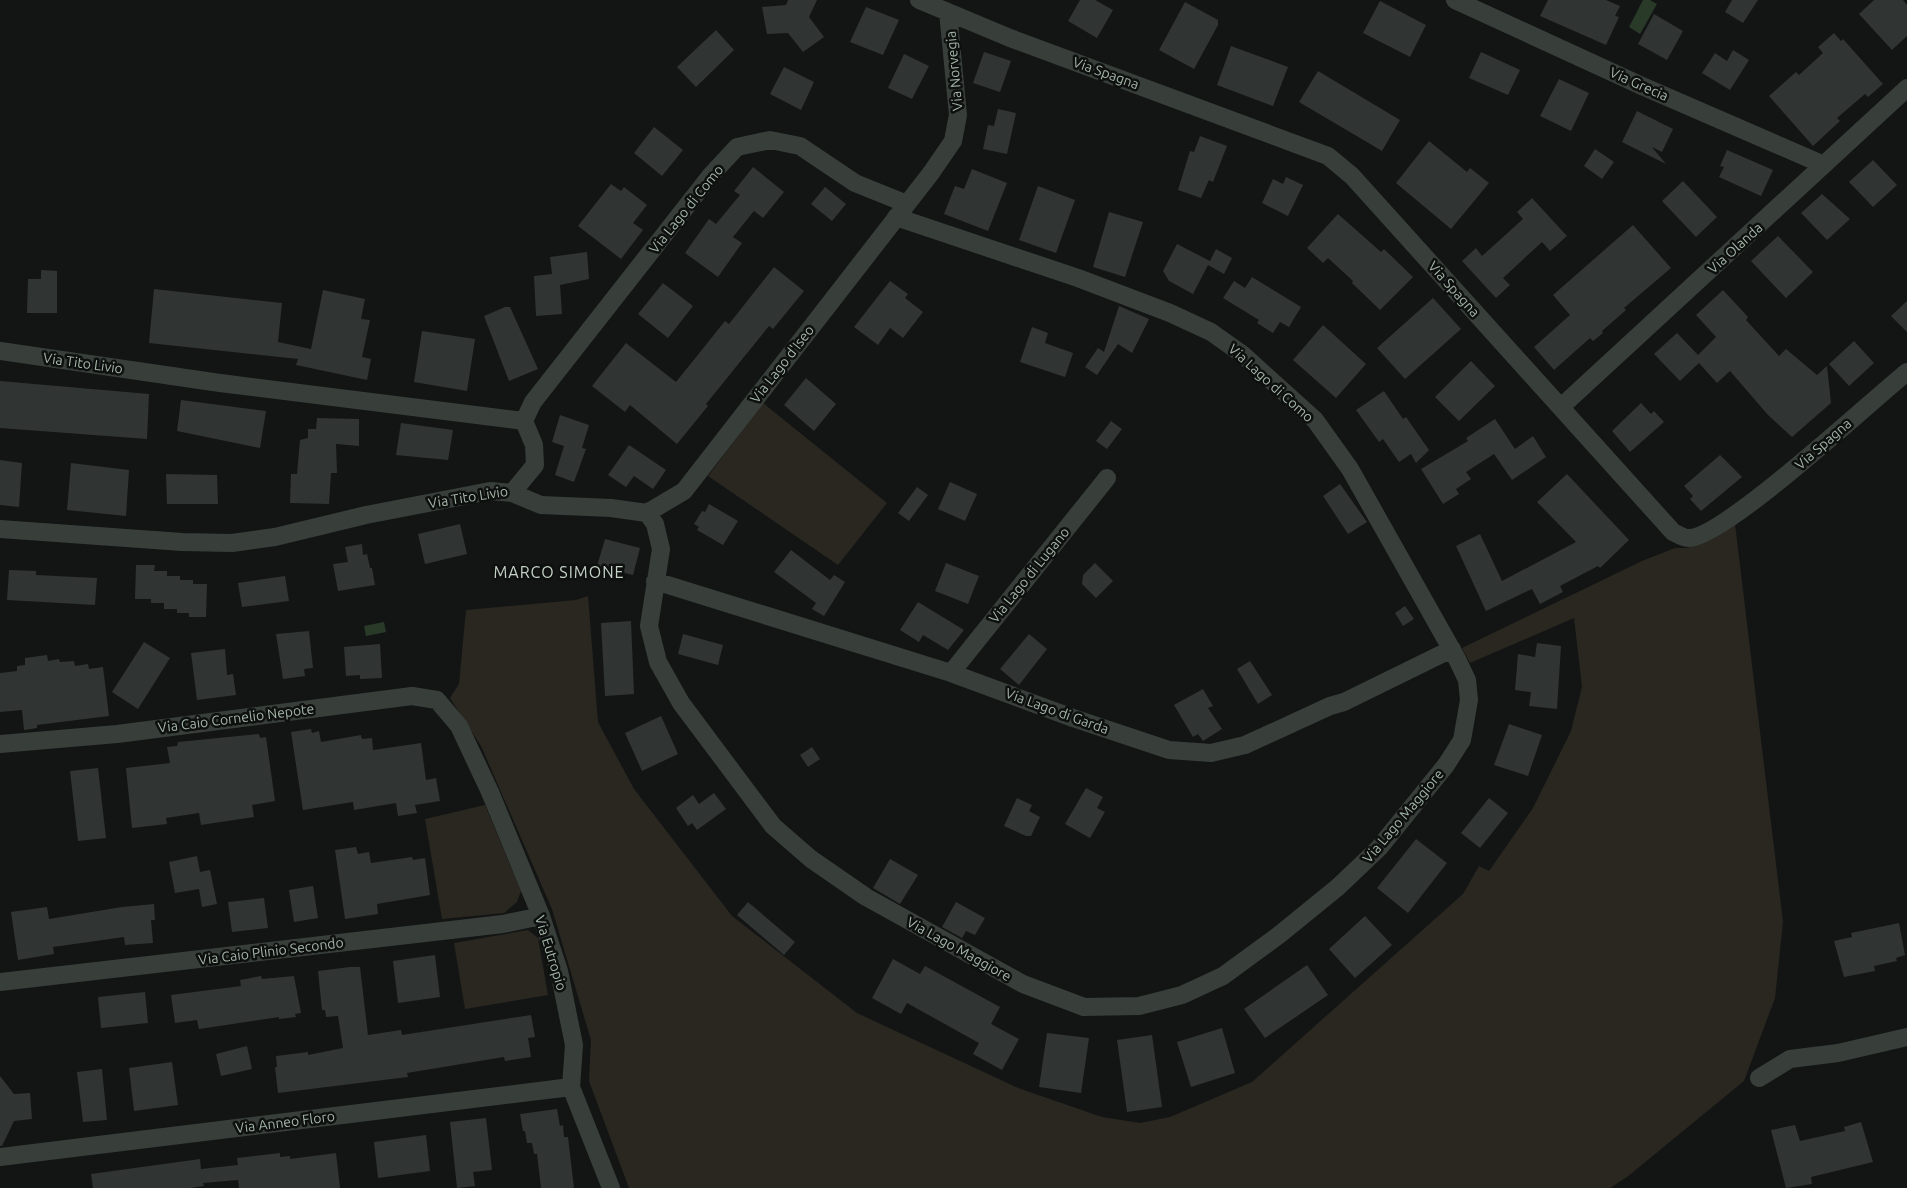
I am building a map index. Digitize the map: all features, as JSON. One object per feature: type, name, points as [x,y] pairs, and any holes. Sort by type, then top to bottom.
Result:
[{"type":"street","name":"Via Spagna","points":[[919,0],[1010,38],[1328,156],[1352,176],[1673,532],[1688,538],[1705,533],[1793,470],[1907,372]]},
{"type":"street","name":"Via Grecia","points":[[1454,0],[1642,86],[1824,166]]},
{"type":"street","name":"Via Norvegia","points":[[901,211],[953,141],[958,114],[948,12]]},
{"type":"street","name":"Via Olanda","points":[[1561,406],[1907,88]]},
{"type":"street","name":"Via Lago di Como","points":[[524,421],[533,402],[711,175],[737,147],[770,140],[800,146],[901,211],[1170,313],[1211,332],[1242,354],[1315,420],[1344,461],[1452,649]]},
{"type":"street","name":"Via Lago d'Iseo","points":[[648,513],[684,492],[901,211]]},
{"type":"street","name":"Via Tito Livio","points":[[0,352],[220,383],[524,421],[534,445],[535,465],[512,493],[490,491],[366,515],[275,537],[232,543],[182,542],[0,529]]},
{"type":"street","name":"Via Lago di Lugano","points":[[951,673],[1107,478]]},
{"type":"street","points":[[512,493],[541,505],[611,508],[648,513]]},
{"type":"street","name":"Via Lago Maggiore","points":[[648,513],[656,524],[661,549],[649,626],[658,662],[681,703],[773,826],[811,859],[866,897],[1023,984],[1084,1007],[1140,1006],[1182,995],[1223,976],[1279,936],[1338,887],[1379,848],[1446,765],[1462,740],[1469,700],[1467,680],[1452,649]]},
{"type":"street","name":"Via Lago di Garda","points":[[655,582],[951,673],[1073,718],[1169,750],[1211,753],[1245,745],[1330,706],[1344,702],[1452,649]]},
{"type":"street","name":"Via Caio Cornelio Nepote","points":[[0,744],[117,734],[412,696],[437,700],[459,726]]},
{"type":"street","name":"Via Eutropio","points":[[459,726],[490,792],[541,916],[559,971],[574,1045],[571,1086],[610,1188]]},
{"type":"street","name":"Via Caio Plinio Secondo","points":[[0,982],[502,924],[541,916]]},
{"type":"street","points":[[1759,1078],[1790,1059],[1838,1053],[1907,1037]]},
{"type":"street","name":"Via Anneo Floro","points":[[0,1157],[571,1086]]},
{"type":"shaded area","points":[[1643,0],[1650,0],[1657,4],[1640,34],[1629,27]]},
{"type":"shaded area","points":[[763,403],[887,503],[838,565],[708,476]]},
{"type":"shaded area","points":[[1735,524],[1783,922],[1775,998],[1744,1081],[1627,1177],[1610,1188],[629,1188],[589,1081],[591,1040],[552,909],[481,746],[450,698],[459,684],[466,610],[576,600],[588,596],[598,722],[634,789],[732,916],[857,1013],[1018,1088],[1102,1117],[1140,1123],[1170,1117],[1252,1082],[1463,894],[1479,866],[1489,871],[1533,808],[1571,731],[1582,687],[1574,618],[1470,663],[1462,648],[1642,561],[1675,548],[1688,548]]},
{"type":"shaded area","points":[[384,622],[386,632],[366,636],[364,626]]},
{"type":"shaded area","points":[[485,805],[521,891],[517,902],[504,913],[442,919],[425,819]]},
{"type":"shaded area","points":[[528,930],[538,938],[548,995],[465,1009],[454,943]]},
{"type":"building","points":[[788,0],[817,0],[809,17],[824,37],[803,52],[788,33],[767,34],[762,7],[786,5]]},
{"type":"building","points":[[1080,0],[1095,0],[1113,10],[1097,38],[1068,21]]},
{"type":"building","points":[[1548,0],[1606,0],[1620,6],[1615,16],[1619,17],[1606,45],[1540,16]]},
{"type":"building","points":[[1732,0],[1758,0],[1743,23],[1725,12]]},
{"type":"building","points":[[1874,0],[1903,0],[1907,5],[1907,36],[1892,50],[1859,14]]},
{"type":"building","points":[[1380,1],[1426,25],[1410,57],[1363,33]]},
{"type":"building","points":[[1185,2],[1218,20],[1218,25],[1194,69],[1159,50]]},
{"type":"building","points":[[866,7],[899,20],[883,55],[850,42]]},
{"type":"building","points":[[1654,14],[1683,31],[1667,60],[1638,44]]},
{"type":"building","points":[[716,30],[734,50],[696,87],[677,67]]},
{"type":"building","points":[[1834,33],[1841,41],[1843,39],[1883,84],[1868,97],[1865,94],[1837,118],[1840,121],[1813,146],[1769,96],[1796,72],[1799,75],[1823,53],[1818,47]]},
{"type":"building","points":[[1231,46],[1288,67],[1273,106],[1217,85]]},
{"type":"building","points":[[1733,50],[1749,60],[1730,90],[1702,73],[1715,53],[1727,61]]},
{"type":"building","points":[[984,52],[1011,61],[1000,92],[973,83]]},
{"type":"building","points":[[1481,52],[1520,70],[1508,95],[1469,78]]},
{"type":"building","points":[[904,54],[929,66],[912,99],[888,88]]},
{"type":"building","points":[[784,67],[814,82],[801,110],[770,94]]},
{"type":"building","points":[[1318,71],[1400,120],[1382,151],[1299,102]]},
{"type":"building","points":[[1559,79],[1589,93],[1571,131],[1540,116]]},
{"type":"building","points":[[998,109],[1016,113],[1007,154],[983,149],[988,125],[994,126]]},
{"type":"building","points":[[1637,111],[1673,129],[1662,152],[1652,147],[1666,164],[1622,142]]},
{"type":"building","points":[[654,127],[683,150],[662,176],[634,153]]},
{"type":"building","points":[[1200,136],[1227,146],[1213,182],[1209,180],[1201,198],[1178,190],[1190,151],[1194,152]]},
{"type":"building","points":[[1429,141],[1467,172],[1470,168],[1489,183],[1451,229],[1396,183]]},
{"type":"building","points":[[1595,149],[1614,162],[1602,179],[1584,166]]},
{"type":"building","points":[[1727,150],[1773,170],[1761,196],[1719,177],[1724,167],[1720,166]]},
{"type":"building","points":[[1873,160],[1897,185],[1873,207],[1849,182]]},
{"type":"building","points":[[753,167],[784,192],[763,218],[754,211],[733,237],[742,243],[718,277],[685,253],[709,219],[716,224],[740,195],[734,191]]},
{"type":"building","points":[[972,169],[1007,183],[988,231],[944,214],[955,186],[964,189]]},
{"type":"building","points":[[1286,177],[1303,185],[1288,216],[1262,203],[1273,179],[1283,184]]},
{"type":"building","points":[[1683,181],[1717,217],[1696,237],[1662,201]]},
{"type":"building","points":[[611,184],[621,191],[624,187],[647,205],[633,223],[643,230],[621,259],[578,226]]},
{"type":"building","points":[[1038,186],[1075,200],[1056,253],[1019,240]]},
{"type":"building","points":[[825,187],[846,204],[832,221],[811,204]]},
{"type":"building","points":[[1822,194],[1850,219],[1827,240],[1801,213]]},
{"type":"building","points":[[1532,198],[1567,236],[1550,251],[1542,242],[1503,278],[1510,285],[1496,298],[1462,261],[1476,248],[1482,256],[1523,219],[1517,212]]},
{"type":"building","points":[[1109,212],[1143,222],[1125,277],[1093,267]]},
{"type":"building","points":[[1338,214],[1381,252],[1384,249],[1413,277],[1380,310],[1328,258],[1323,263],[1307,248]]},
{"type":"building","points":[[1633,225],[1671,268],[1624,308],[1626,310],[1602,331],[1603,333],[1593,341],[1590,338],[1554,370],[1534,347],[1570,315],[1553,295]]},
{"type":"building","points":[[1778,236],[1813,272],[1786,298],[1751,261]]},
{"type":"building","points":[[1177,244],[1210,261],[1216,249],[1232,258],[1224,274],[1208,265],[1193,294],[1169,281],[1163,271]]},
{"type":"building","points":[[587,252],[589,279],[560,285],[562,314],[536,316],[534,276],[552,274],[550,257]]},
{"type":"building","points":[[774,267],[804,291],[773,329],[769,326],[706,404],[708,406],[677,444],[630,405],[625,412],[592,386],[626,343],[676,382],[725,321],[729,324]]},
{"type":"building","points":[[41,270],[57,271],[57,313],[27,313],[28,279],[41,279]]},
{"type":"building","points":[[1252,277],[1301,307],[1289,327],[1280,322],[1273,333],[1257,323],[1259,320],[1223,298],[1234,281],[1245,288]]},
{"type":"building","points":[[890,281],[908,294],[905,298],[923,312],[903,338],[890,328],[878,345],[854,327]]},
{"type":"building","points":[[663,283],[693,306],[668,338],[638,314]]},
{"type":"building","points":[[154,289],[282,303],[278,342],[311,349],[323,290],[365,299],[361,319],[370,320],[362,357],[371,359],[367,380],[296,365],[298,359],[149,343]]},
{"type":"building","points":[[1723,290],[1748,317],[1746,320],[1779,356],[1786,349],[1817,375],[1827,366],[1831,403],[1792,437],[1768,415],[1730,371],[1717,383],[1699,363],[1680,381],[1654,354],[1677,333],[1698,355],[1716,337],[1696,315]]},
{"type":"building","points":[[1433,298],[1461,329],[1405,379],[1377,348]]},
{"type":"building","points":[[1907,301],[1907,332],[1891,316]]},
{"type":"building","points":[[1119,306],[1149,319],[1132,353],[1118,344],[1097,375],[1085,367],[1098,348],[1104,352]]},
{"type":"building","points":[[505,307],[510,307],[538,369],[509,381],[484,316]]},
{"type":"building","points":[[1323,325],[1366,364],[1336,398],[1293,360]]},
{"type":"building","points":[[1032,327],[1048,333],[1045,343],[1073,353],[1065,377],[1020,362]]},
{"type":"building","points":[[422,331],[475,339],[467,391],[414,382]]},
{"type":"building","points":[[1854,341],[1874,363],[1849,386],[1829,364]]},
{"type":"building","points":[[1471,361],[1495,386],[1459,421],[1435,397]]},
{"type":"building","points":[[806,378],[836,404],[814,431],[784,405]]},
{"type":"building","points":[[0,381],[149,394],[147,439],[0,428]]},
{"type":"building","points":[[1384,391],[1403,419],[1406,417],[1429,450],[1416,463],[1411,454],[1399,462],[1383,439],[1379,442],[1356,410]]},
{"type":"building","points":[[181,400],[266,411],[260,448],[177,431]]},
{"type":"building","points":[[1641,403],[1651,414],[1654,411],[1664,422],[1630,452],[1612,431]]},
{"type":"building","points":[[560,415],[589,425],[582,448],[586,449],[574,482],[555,475],[564,446],[552,442]]},
{"type":"building","points":[[317,418],[359,419],[359,446],[336,444],[337,473],[331,473],[329,504],[290,503],[291,474],[297,474],[300,440],[308,438],[308,429],[316,429]]},
{"type":"building","points":[[1495,419],[1515,449],[1533,436],[1546,457],[1512,480],[1494,454],[1466,472],[1471,479],[1456,489],[1459,494],[1443,504],[1421,469],[1468,441],[1466,438]]},
{"type":"building","points":[[1111,421],[1122,429],[1107,449],[1096,441]]},
{"type":"building","points":[[401,423],[453,430],[448,460],[396,455]]},
{"type":"building","points":[[629,445],[666,470],[653,489],[634,476],[626,487],[608,475]]},
{"type":"building","points":[[1720,455],[1742,477],[1701,511],[1690,499],[1693,496],[1684,486]]},
{"type":"building","points":[[0,460],[22,463],[19,507],[0,505]]},
{"type":"building","points":[[71,463],[129,470],[126,516],[67,510]]},
{"type":"building","points":[[166,474],[217,475],[218,504],[167,504]]},
{"type":"building","points":[[1567,474],[1629,540],[1600,568],[1598,566],[1560,586],[1563,592],[1540,604],[1532,589],[1486,611],[1456,546],[1480,534],[1502,581],[1576,542],[1537,502]]},
{"type":"building","points":[[950,482],[977,494],[965,521],[938,509]]},
{"type":"building","points":[[1340,484],[1367,522],[1348,534],[1323,496]]},
{"type":"building","points":[[917,487],[928,495],[909,521],[898,513]]},
{"type":"building","points":[[709,504],[738,521],[723,545],[697,530],[699,527],[694,524],[702,511],[705,512]]},
{"type":"building","points":[[460,524],[467,554],[425,564],[418,534]]},
{"type":"building","points":[[605,539],[640,548],[633,575],[597,566]]},
{"type":"building","points":[[362,544],[363,555],[367,554],[375,585],[338,591],[333,564],[348,562],[345,547]]},
{"type":"building","points":[[791,550],[830,580],[834,575],[845,582],[824,616],[812,609],[816,603],[774,572]]},
{"type":"building","points":[[946,563],[979,576],[968,604],[935,591]]},
{"type":"building","points":[[1095,563],[1113,581],[1096,598],[1082,584],[1083,575]]},
{"type":"building","points":[[136,565],[155,565],[154,571],[167,571],[167,576],[180,576],[180,580],[193,580],[193,584],[207,584],[206,617],[189,617],[189,613],[177,613],[177,609],[164,609],[164,603],[151,603],[151,599],[135,599]]},
{"type":"building","points":[[9,570],[36,571],[36,575],[97,578],[95,605],[7,600]]},
{"type":"building","points":[[285,576],[289,601],[242,607],[238,583]]},
{"type":"building","points":[[918,602],[964,630],[948,650],[923,635],[919,642],[900,630]]},
{"type":"building","points":[[1405,606],[1414,619],[1403,626],[1395,613]]},
{"type":"building","points":[[631,621],[634,694],[605,696],[601,623]]},
{"type":"building","points":[[309,631],[313,668],[304,669],[305,676],[283,679],[276,634]]},
{"type":"building","points":[[683,634],[723,645],[718,665],[678,654]]},
{"type":"building","points":[[1029,634],[1047,649],[1019,685],[1000,669]]},
{"type":"building","points":[[144,642],[170,658],[138,709],[112,692]]},
{"type":"building","points":[[1537,643],[1561,646],[1557,709],[1529,706],[1531,692],[1515,690],[1518,654],[1535,657]]},
{"type":"building","points":[[380,644],[382,678],[360,679],[360,675],[346,676],[344,647]]},
{"type":"building","points":[[225,649],[227,675],[233,674],[236,695],[197,700],[191,653]]},
{"type":"building","points":[[47,655],[48,661],[59,659],[60,662],[74,661],[75,666],[88,664],[89,669],[103,667],[109,716],[37,725],[37,728],[24,730],[22,710],[0,712],[0,673],[17,671],[17,666],[25,665],[25,658]]},
{"type":"building","points":[[1250,661],[1272,695],[1258,704],[1237,669]]},
{"type":"building","points":[[1203,689],[1213,706],[1208,708],[1222,729],[1203,741],[1198,734],[1193,737],[1174,705]]},
{"type":"building","points":[[661,716],[678,754],[642,771],[625,733]]},
{"type":"building","points":[[1509,724],[1542,735],[1528,776],[1494,765]]},
{"type":"building","points":[[311,729],[312,733],[319,731],[321,742],[361,735],[362,739],[372,738],[373,750],[421,743],[426,780],[436,778],[440,801],[415,805],[417,813],[398,816],[396,803],[354,810],[353,802],[303,810],[291,732]]},
{"type":"building","points":[[259,734],[260,738],[266,737],[275,801],[252,805],[254,817],[201,825],[199,813],[166,818],[167,824],[132,828],[126,768],[170,763],[167,747],[177,746],[178,742]]},
{"type":"building","points":[[812,747],[820,759],[808,767],[800,755]]},
{"type":"building","points":[[98,768],[106,838],[78,841],[70,771]]},
{"type":"building","points":[[1086,788],[1103,797],[1097,808],[1105,812],[1090,838],[1065,824]]},
{"type":"building","points":[[714,793],[726,809],[697,830],[692,823],[688,826],[676,808],[693,795],[699,804]]},
{"type":"building","points":[[1017,798],[1032,805],[1029,811],[1040,817],[1031,836],[1026,836],[1004,826]]},
{"type":"building","points":[[1489,798],[1508,813],[1480,848],[1461,833]]},
{"type":"building","points":[[1416,839],[1447,863],[1408,913],[1377,888]]},
{"type":"building","points":[[356,847],[358,854],[369,852],[371,863],[412,857],[413,860],[425,858],[430,895],[377,904],[378,914],[345,919],[335,850]]},
{"type":"building","points":[[197,856],[200,872],[210,870],[217,904],[202,907],[199,889],[175,893],[169,862]]},
{"type":"building","points":[[890,859],[918,875],[900,904],[873,888]]},
{"type":"building","points":[[313,886],[318,918],[294,922],[289,890]]},
{"type":"building","points":[[264,898],[268,928],[232,932],[228,902]]},
{"type":"building","points":[[748,902],[795,942],[784,955],[737,915]]},
{"type":"building","points":[[956,902],[985,918],[975,935],[966,931],[962,938],[942,927]]},
{"type":"building","points":[[154,904],[155,920],[151,920],[153,943],[125,945],[124,937],[53,947],[54,954],[18,960],[11,912],[47,907],[49,919],[122,907]]},
{"type":"building","points":[[1365,916],[1392,945],[1355,978],[1329,949]]},
{"type":"building","points":[[1899,923],[1905,955],[1896,958],[1897,961],[1874,966],[1875,971],[1844,977],[1834,941],[1852,937],[1851,933]]},
{"type":"building","points":[[435,955],[440,997],[398,1003],[393,961]]},
{"type":"building","points":[[893,959],[920,974],[925,966],[1000,1007],[991,1024],[1019,1039],[1002,1070],[973,1054],[979,1043],[907,1003],[901,1014],[872,998]]},
{"type":"building","points":[[1307,965],[1328,995],[1265,1038],[1244,1009]]},
{"type":"building","points":[[360,967],[368,1035],[401,1030],[402,1035],[531,1015],[535,1037],[528,1038],[531,1057],[505,1061],[504,1057],[407,1073],[408,1077],[278,1093],[275,1067],[277,1067],[276,1056],[308,1052],[308,1055],[343,1048],[338,1016],[326,1017],[325,1010],[322,1010],[318,971]]},
{"type":"building","points":[[261,976],[262,979],[294,976],[301,1013],[295,1014],[296,1017],[279,1019],[279,1017],[199,1029],[197,1020],[175,1023],[171,995],[241,986],[240,980]]},
{"type":"building","points":[[145,992],[148,1023],[101,1028],[98,997]]},
{"type":"building","points":[[1222,1028],[1235,1073],[1191,1087],[1177,1042]]},
{"type":"building","points":[[1047,1033],[1089,1038],[1081,1093],[1039,1087]]},
{"type":"building","points":[[1152,1035],[1162,1107],[1127,1112],[1117,1040]]},
{"type":"building","points":[[247,1046],[252,1069],[221,1076],[216,1054]]},
{"type":"building","points":[[172,1062],[178,1105],[134,1111],[129,1068]]},
{"type":"building","points":[[102,1069],[107,1120],[83,1122],[77,1072]]},
{"type":"building","points":[[0,1076],[14,1094],[30,1093],[32,1119],[14,1121],[2,1146],[0,1146]]},
{"type":"building","points":[[557,1109],[560,1126],[563,1125],[564,1137],[568,1137],[574,1188],[541,1188],[537,1154],[534,1154],[532,1143],[527,1143],[525,1131],[523,1131],[520,1114]]},
{"type":"building","points":[[486,1118],[492,1170],[473,1172],[475,1186],[457,1188],[450,1122]]},
{"type":"building","points":[[1861,1122],[1873,1162],[1811,1177],[1812,1184],[1786,1188],[1771,1130],[1795,1125],[1800,1141],[1845,1131],[1844,1127]]},
{"type":"building","points":[[426,1135],[430,1171],[378,1178],[374,1142]]},
{"type":"building","points":[[280,1153],[280,1157],[290,1156],[290,1159],[336,1153],[340,1188],[239,1188],[238,1180],[203,1183],[204,1186],[190,1188],[93,1188],[91,1174],[200,1159],[201,1169],[238,1165],[237,1158]]},
{"type":"district","name":"MARCO SIMONE","points":[[559,572]]}]
